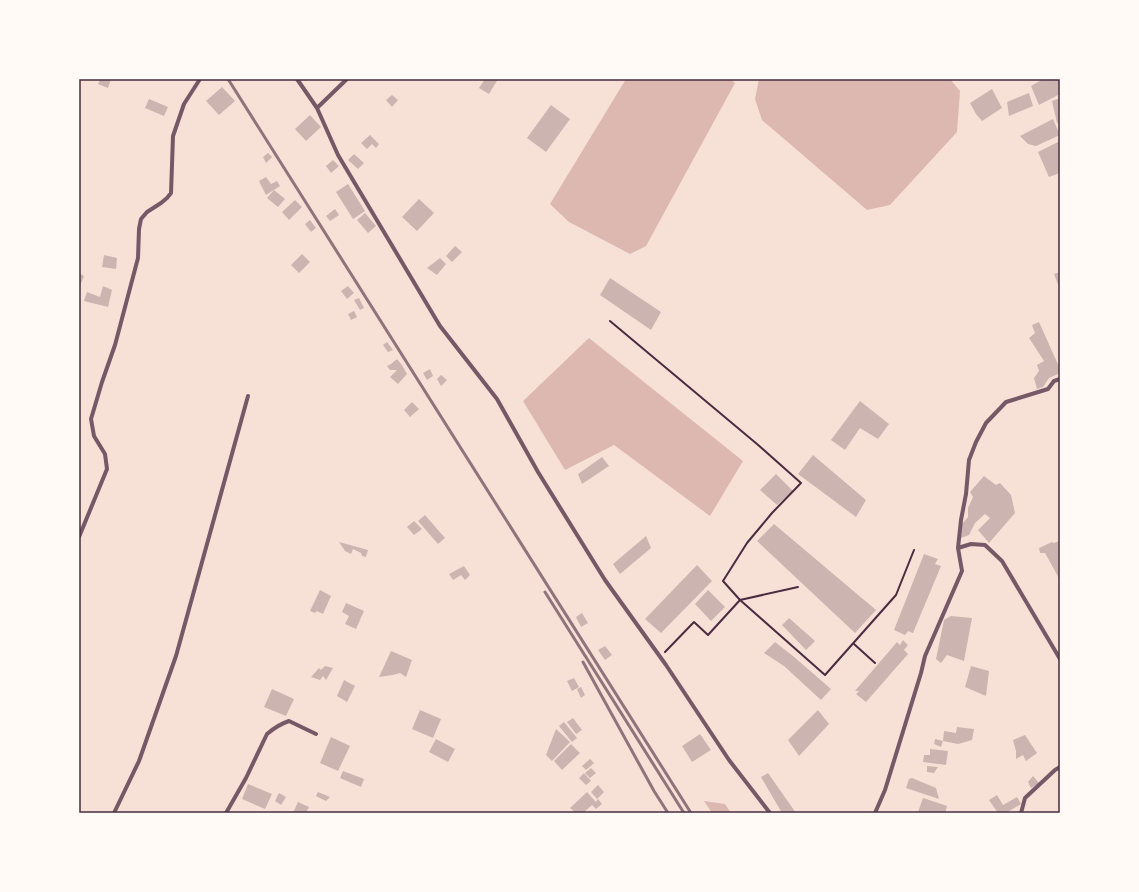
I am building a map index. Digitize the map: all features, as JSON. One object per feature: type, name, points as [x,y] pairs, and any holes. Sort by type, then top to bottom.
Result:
[{"type":"street","points":[[79,537],[107,468],[105,454],[94,436],[92,419],[102,382],[115,345],[138,258],[139,229],[141,219],[147,212],[161,203],[171,193],[173,136],[184,104],[200,79]]},
{"type":"street","points":[[297,79],[317,108],[338,155],[440,326],[497,399],[538,472],[605,580],[660,657],[729,760],[770,813]]},
{"type":"street","points":[[317,108],[347,79]]},
{"type":"street","points":[[874,813],[885,790],[925,656],[962,571],[958,548],[961,520],[966,494],[969,460],[976,442],[986,422],[1006,402],[1048,389],[1054,381],[1060,379]]},
{"type":"street","points":[[114,813],[139,761],[176,656],[248,396]]},
{"type":"street","points":[[958,548],[971,544],[985,545],[1002,561],[1060,659]]},
{"type":"street","points":[[226,813],[246,778],[267,734],[273,728],[289,721],[316,734]]},
{"type":"street","points":[[1021,813],[1025,798],[1060,767]]},
{"type":"path","points":[[610,321],[757,444],[801,483],[772,513],[747,543],[722,581],[740,600],[825,675],[896,595],[914,550]]},
{"type":"path","points":[[660,657],[694,622],[708,635],[740,600],[798,587]]},
{"type":"path","points":[[854,644],[875,663]]},
{"type":"shaded area","points":[[626,79],[730,79],[735,83],[646,246],[630,254],[569,222],[550,204]]},
{"type":"shaded area","points":[[759,79],[950,79],[960,91],[957,132],[890,205],[867,210],[762,120],[755,99]]},
{"type":"shaded area","points":[[589,338],[743,461],[710,516],[614,445],[565,470],[523,401]]},
{"type":"shaded area","points":[[704,801],[725,804],[731,813],[712,813]]},
{"type":"building","points":[[100,79],[111,79],[108,88],[98,84]]},
{"type":"building","points":[[485,79],[498,79],[489,94],[479,88]]},
{"type":"building","points":[[1043,79],[1060,79],[1060,94],[1039,105],[1031,86]]},
{"type":"building","points":[[222,87],[235,101],[219,115],[206,101]]},
{"type":"building","points":[[992,89],[1002,108],[982,121],[970,103]]},
{"type":"building","points":[[1029,93],[1033,106],[1009,116],[1007,102]]},
{"type":"building","points":[[392,95],[398,100],[392,107],[386,100]]},
{"type":"building","points":[[1060,98],[1060,122],[1057,123],[1052,101]]},
{"type":"building","points":[[149,99],[168,107],[164,116],[145,108]]},
{"type":"building","points":[[551,105],[570,119],[546,152],[527,138]]},
{"type":"building","points":[[310,115],[321,127],[306,141],[295,129]]},
{"type":"building","points":[[1053,119],[1060,135],[1036,146],[1028,144],[1020,136]]},
{"type":"building","points":[[370,135],[379,144],[376,148],[372,144],[367,149],[361,143]]},
{"type":"building","points":[[1060,141],[1060,173],[1049,177],[1038,152]]},
{"type":"building","points":[[268,153],[272,157],[266,163],[263,157]]},
{"type":"building","points":[[354,154],[364,163],[358,169],[348,160]]},
{"type":"building","points":[[333,160],[339,166],[331,173],[326,166]]},
{"type":"building","points":[[266,177],[271,184],[277,181],[280,186],[266,195],[259,181]]},
{"type":"building","points":[[348,184],[365,211],[353,219],[336,192]]},
{"type":"building","points":[[274,190],[285,199],[278,207],[267,198]]},
{"type":"building","points":[[419,199],[434,213],[417,231],[402,217]]},
{"type":"building","points":[[295,200],[302,207],[289,220],[282,212]]},
{"type":"building","points":[[335,209],[339,215],[330,221],[326,216]]},
{"type":"building","points":[[365,213],[376,226],[368,233],[357,220]]},
{"type":"building","points":[[310,220],[316,228],[311,232],[305,224]]},
{"type":"building","points":[[455,246],[462,252],[452,262],[446,256]]},
{"type":"building","points":[[302,254],[310,262],[299,273],[291,265]]},
{"type":"building","points":[[104,255],[117,258],[116,269],[102,267]]},
{"type":"building","points":[[440,258],[446,264],[437,275],[427,268]]},
{"type":"building","points":[[1060,272],[1060,290],[1054,274]]},
{"type":"building","points":[[79,273],[84,276],[79,288]]},
{"type":"building","points":[[610,278],[661,312],[651,330],[600,295]]},
{"type":"building","points":[[103,286],[112,290],[108,307],[84,301],[87,292],[100,297]]},
{"type":"building","points":[[348,286],[354,293],[347,299],[341,291]]},
{"type":"building","points":[[359,298],[364,308],[360,310],[354,300]]},
{"type":"building","points":[[354,311],[357,317],[351,320],[348,314]]},
{"type":"building","points":[[1039,322],[1060,369],[1060,373],[1049,378],[1043,387],[1037,389],[1034,378],[1039,371],[1037,365],[1044,361],[1029,338],[1035,333],[1032,325]]},
{"type":"building","points":[[387,342],[393,350],[388,352],[383,345]]},
{"type":"building","points":[[397,359],[407,374],[398,384],[390,377],[397,370],[390,370],[387,366]]},
{"type":"building","points":[[430,369],[433,376],[427,380],[423,373]]},
{"type":"building","points":[[441,375],[447,380],[441,386],[437,379]]},
{"type":"building","points":[[860,401],[889,424],[878,439],[860,428],[845,450],[831,440]]},
{"type":"building","points":[[412,402],[419,409],[410,417],[404,410]]},
{"type":"building","points":[[813,455],[866,500],[856,517],[798,474]]},
{"type":"building","points":[[602,457],[609,466],[582,484],[578,474]]},
{"type":"building","points":[[776,474],[793,491],[777,505],[760,490]]},
{"type":"building","points":[[984,476],[996,485],[1000,483],[1011,495],[1015,513],[989,543],[978,530],[990,518],[985,514],[975,523],[969,535],[961,538],[962,524],[968,517],[968,508],[973,497],[970,492]]},
{"type":"building","points":[[425,515],[445,538],[438,544],[418,521]]},
{"type":"building","points":[[414,521],[422,529],[414,535],[407,527]]},
{"type":"building","points":[[774,524],[876,610],[855,633],[757,541]]},
{"type":"building","points":[[646,536],[651,548],[620,574],[613,564]]},
{"type":"building","points":[[1059,541],[1060,580],[1045,553],[1040,553],[1039,548],[1052,542],[1054,543]]},
{"type":"building","points":[[339,542],[368,550],[366,557],[362,556],[361,553],[353,549],[351,554],[345,551]]},
{"type":"building","points":[[924,554],[938,559],[935,564],[941,566],[913,633],[908,631],[905,635],[894,630]]},
{"type":"building","points":[[697,565],[712,581],[661,633],[645,619]]},
{"type":"building","points":[[464,566],[470,575],[465,580],[461,575],[453,580],[449,574]]},
{"type":"building","points":[[320,590],[331,596],[323,614],[317,611],[315,613],[310,611]]},
{"type":"building","points":[[708,590],[725,607],[711,621],[695,604]]},
{"type":"building","points":[[346,603],[364,611],[356,629],[345,624],[349,616],[342,612]]},
{"type":"building","points":[[582,613],[588,623],[581,627],[576,617]]},
{"type":"building","points":[[951,616],[972,618],[964,661],[947,655],[941,663],[936,659],[944,620]]},
{"type":"building","points":[[789,618],[815,641],[806,650],[782,625]]},
{"type":"building","points":[[903,640],[908,645],[904,650],[908,654],[866,702],[856,694],[859,691],[855,691],[897,642],[900,645]]},
{"type":"building","points":[[775,642],[831,689],[821,700],[784,666],[764,653]]},
{"type":"building","points":[[605,646],[612,655],[605,660],[598,650]]},
{"type":"building","points":[[391,651],[412,660],[406,677],[400,673],[379,677]]},
{"type":"building","points":[[325,666],[333,668],[326,680],[323,676],[320,680],[311,677],[319,668],[321,670]]},
{"type":"building","points":[[971,666],[989,671],[986,696],[965,687]]},
{"type":"building","points":[[574,678],[579,687],[572,691],[567,681]]},
{"type":"building","points":[[344,680],[355,686],[347,702],[337,696]]},
{"type":"building","points":[[581,687],[585,695],[581,698],[577,689]]},
{"type":"building","points":[[272,689],[294,699],[286,716],[264,707]]},
{"type":"building","points":[[420,710],[441,719],[433,738],[412,729]]},
{"type":"building","points":[[818,710],[829,724],[799,756],[788,740]]},
{"type":"building","points":[[573,718],[582,730],[576,734],[567,722]]},
{"type":"building","points":[[564,722],[577,738],[572,742],[559,726]]},
{"type":"building","points":[[957,727],[974,729],[972,740],[958,744],[943,741],[944,731],[956,733]]},
{"type":"building","points":[[556,729],[570,742],[552,761],[546,755]]},
{"type":"building","points":[[700,734],[711,750],[692,762],[682,746]]},
{"type":"building","points":[[1025,735],[1037,753],[1026,761],[1023,755],[1016,759],[1016,751],[1013,740]]},
{"type":"building","points":[[331,737],[350,746],[338,771],[320,763]]},
{"type":"building","points":[[436,739],[455,749],[448,762],[429,752]]},
{"type":"building","points":[[935,739],[943,741],[941,747],[934,744]]},
{"type":"building","points":[[571,744],[580,753],[562,770],[554,761]]},
{"type":"building","points":[[930,749],[948,751],[946,765],[923,762],[924,755],[930,755]]},
{"type":"building","points":[[590,759],[594,763],[586,770],[582,766]]},
{"type":"building","points":[[927,766],[938,767],[934,773],[927,772]]},
{"type":"building","points":[[591,768],[596,773],[590,778],[585,773]]},
{"type":"building","points":[[343,771],[364,779],[361,787],[340,778]]},
{"type":"building","points":[[584,773],[591,781],[586,785],[579,778]]},
{"type":"building","points":[[768,773],[796,813],[782,813],[761,777]]},
{"type":"building","points":[[1033,776],[1039,783],[1031,788],[1028,782]]},
{"type":"building","points":[[912,778],[936,788],[939,799],[906,788],[909,779]]},
{"type":"building","points":[[248,784],[272,794],[265,809],[242,799]]},
{"type":"building","points":[[598,785],[604,792],[597,799],[591,792]]},
{"type":"building","points":[[318,792],[330,797],[326,801],[316,796]]},
{"type":"building","points":[[587,792],[596,802],[598,799],[602,804],[596,809],[592,805],[583,813],[576,813],[570,808]]},
{"type":"building","points":[[279,793],[286,797],[281,805],[275,801]]},
{"type":"building","points":[[997,795],[1003,805],[1017,797],[1021,804],[1006,813],[998,813],[989,800]]},
{"type":"building","points":[[923,798],[947,806],[945,813],[918,812]]},
{"type":"building","points":[[298,802],[309,807],[306,813],[293,813]]},
{"type":"railway","points":[[228,79],[691,813]]},
{"type":"railway","points":[[545,592],[684,813]]},
{"type":"railway","points":[[583,662],[654,791],[668,813]]}]
